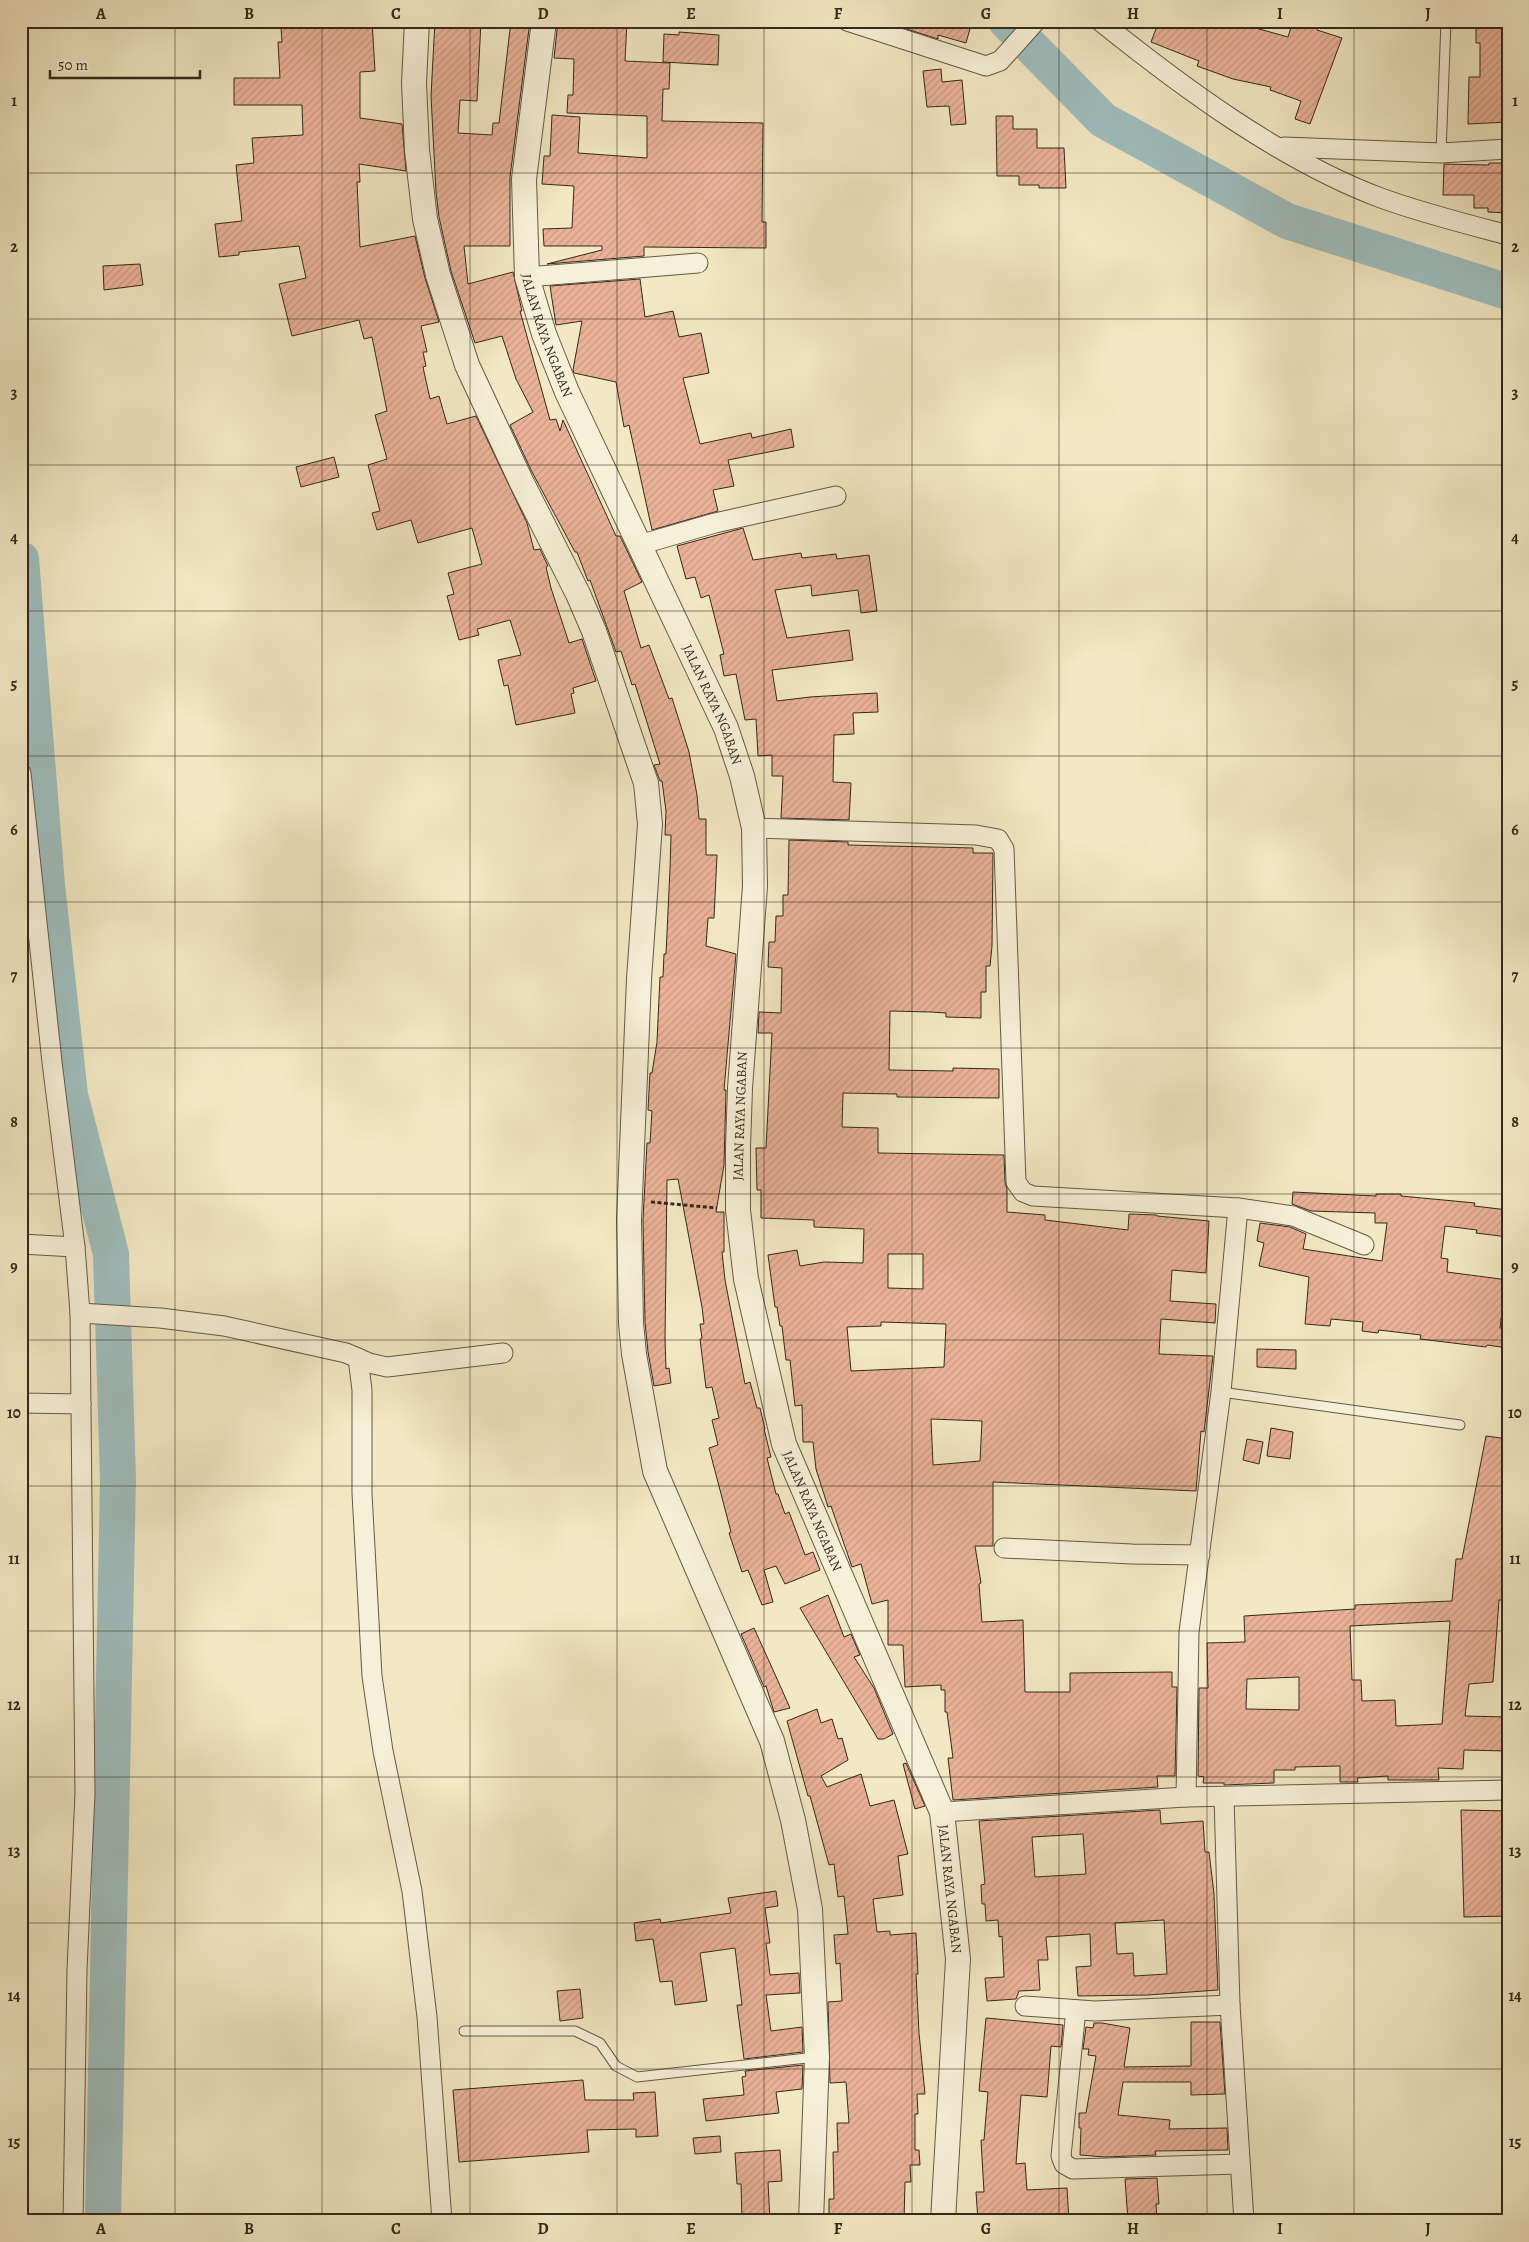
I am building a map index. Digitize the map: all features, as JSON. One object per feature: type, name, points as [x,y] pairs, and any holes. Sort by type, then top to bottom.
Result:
[{"type":"street","points":[[417,21],[414,83],[417,150],[425,220],[438,275],[467,365],[578,594],[594,631],[646,783],[650,824],[639,979],[629,1220],[631,1324],[634,1354],[656,1471],[772,1740],[793,1820],[810,1909],[816,2057],[810,2221]]},
{"type":"street","name":"JALAN RAYA NGABAN","points":[[544,21],[524,179],[527,277],[544,334],[567,392],[726,728],[742,776],[754,828],[755,886],[740,1088],[738,1147],[738,1210],[751,1306],[784,1444],[942,1812],[958,1959],[943,2221]]},
{"type":"street","points":[[847,21],[986,66],[1000,60],[1036,21]]},
{"type":"street","points":[[1100,21],[1160,69],[1278,147],[1332,176],[1381,198],[1508,235]]},
{"type":"street","points":[[1278,147],[1441,153],[1508,149]]},
{"type":"street","points":[[527,277],[698,262]]},
{"type":"street","points":[[639,545],[716,522],[836,496]]},
{"type":"street","points":[[21,773],[23,824],[75,1247],[80,1313],[85,1793],[77,1970],[73,2221]]},
{"type":"street","points":[[754,828],[976,835],[998,839],[1004,849],[1016,1182],[1023,1192],[1033,1196],[1238,1208],[1293,1216],[1364,1245]]},
{"type":"street","points":[[1186,1797],[1189,1632],[1221,1392],[1238,1208]]},
{"type":"street","points":[[21,1244],[75,1247]]},
{"type":"street","points":[[80,1313],[160,1318],[224,1326],[346,1353],[378,1366],[387,1367],[504,1353]]},
{"type":"street","points":[[358,1358],[362,1390],[362,1493],[372,1676],[383,1751],[412,1891],[427,2018],[442,2221]]},
{"type":"street","points":[[21,1403],[81,1404]]},
{"type":"street","points":[[1004,1548],[1200,1555]]},
{"type":"street","points":[[942,1812],[1186,1797],[1508,1790]]},
{"type":"street","points":[[1224,1797],[1230,2005],[1244,2221]]},
{"type":"street","points":[[1025,2006],[1076,2010],[1230,2005]]},
{"type":"street","points":[[1076,2010],[1061,2156],[1064,2164],[1073,2169],[1239,2164]]},
{"type":"lane","points":[[1441,153],[1446,21]]},
{"type":"lane","points":[[1221,1392],[1460,1425]]},
{"type":"lane","points":[[464,2031],[575,2031],[600,2043],[616,2066],[637,2077],[816,2057]]},
{"type":"path","points":[[652,1202],[708,1207]]},
{"type":"building","points":[[326,21],[372,21],[375,71],[360,72],[360,118],[402,124],[406,171],[359,164],[360,182],[357,182],[360,247],[415,236],[425,278],[439,322],[421,326],[427,352],[423,352],[426,366],[423,367],[430,399],[439,396],[447,424],[476,416],[527,523],[534,550],[540,549],[548,566],[546,567],[551,588],[569,643],[582,639],[596,681],[573,688],[574,693],[571,694],[575,713],[516,725],[508,685],[504,686],[498,660],[521,655],[510,620],[477,629],[479,635],[459,640],[447,596],[454,594],[448,573],[482,564],[472,528],[418,543],[411,520],[377,530],[372,513],[380,511],[368,465],[387,459],[375,415],[387,411],[372,337],[364,339],[359,320],[292,336],[279,284],[306,278],[299,246],[239,252],[239,255],[219,257],[215,224],[242,221],[236,165],[254,163],[252,138],[303,135],[302,105],[234,105],[234,78],[280,78],[278,42],[282,42],[281,27],[326,24]]},
{"type":"building","points":[[435,21],[481,21],[477,101],[460,100],[458,133],[492,135],[493,123],[499,123],[511,21],[530,21],[510,177],[510,246],[464,246],[468,284],[513,272],[522,311],[520,311],[550,420],[556,419],[560,431],[563,420],[616,536],[620,536],[642,582],[624,591],[641,648],[649,645],[669,699],[672,698],[689,752],[697,795],[699,819],[706,819],[706,855],[717,855],[714,918],[708,918],[706,946],[736,954],[724,1090],[726,1090],[724,1165],[716,1212],[724,1212],[724,1252],[722,1252],[725,1280],[745,1384],[750,1382],[757,1408],[760,1408],[771,1457],[767,1458],[776,1494],[778,1494],[785,1514],[789,1512],[805,1555],[813,1552],[820,1570],[785,1584],[776,1566],[764,1570],[773,1602],[762,1605],[748,1570],[742,1572],[729,1533],[731,1532],[709,1448],[718,1445],[712,1420],[719,1418],[712,1387],[706,1388],[700,1339],[702,1338],[700,1324],[704,1324],[702,1307],[678,1179],[667,1180],[665,1339],[666,1369],[669,1368],[671,1383],[654,1386],[648,1352],[645,1322],[643,1220],[647,1143],[650,1143],[652,1111],[648,1110],[650,1073],[652,1073],[657,1042],[660,977],[663,977],[664,954],[666,954],[671,835],[665,835],[666,811],[662,781],[660,781],[654,765],[660,764],[635,684],[632,685],[621,651],[616,652],[590,580],[588,581],[577,552],[575,552],[532,472],[510,425],[533,412],[516,379],[502,336],[475,343],[451,271],[439,217],[436,192],[431,96]]},
{"type":"building","points":[[558,21],[627,21],[625,61],[670,63],[669,89],[663,89],[662,121],[763,123],[762,222],[766,222],[766,248],[644,247],[644,256],[547,264],[602,250],[602,246],[544,246],[543,229],[572,228],[574,186],[542,184],[544,156],[550,156],[552,115],[580,117],[578,153],[647,158],[647,116],[567,113],[568,95],[573,95],[574,59],[554,58]]},
{"type":"building","points":[[892,21],[960,21],[971,25],[966,43],[938,35],[938,39],[891,24]]},
{"type":"building","points":[[1159,21],[1254,21],[1252,27],[1288,37],[1293,21],[1305,21],[1318,26],[1317,30],[1342,38],[1310,124],[1295,119],[1301,101],[1270,90],[1271,87],[1233,79],[1197,66],[1199,61],[1151,42]]},
{"type":"building","points":[[1476,25],[1508,26],[1508,122],[1468,124],[1469,77],[1480,77],[1480,43],[1476,43]]},
{"type":"building","points":[[679,32],[719,35],[718,65],[663,62],[664,34],[679,35]]},
{"type":"building","points":[[941,69],[942,82],[962,80],[966,124],[951,125],[949,106],[927,107],[923,71]]},
{"type":"building","points":[[996,116],[1013,116],[1013,129],[1037,129],[1037,148],[1064,148],[1066,188],[1039,188],[1039,185],[1019,185],[1019,176],[997,176]]},
{"type":"building","points":[[1489,163],[1508,163],[1508,213],[1488,212],[1488,208],[1474,208],[1474,195],[1443,195],[1444,164],[1489,165]]},
{"type":"building","points":[[140,264],[143,285],[104,290],[103,266]]},
{"type":"building","points":[[640,279],[645,317],[673,311],[679,337],[701,333],[709,373],[683,378],[700,444],[751,433],[752,438],[791,429],[794,447],[728,460],[734,486],[713,490],[718,511],[652,530],[629,425],[624,427],[616,382],[574,373],[582,321],[556,325],[550,286]]},
{"type":"building","points":[[334,457],[339,477],[301,487],[296,467]]},
{"type":"building","points":[[743,528],[753,560],[801,553],[802,558],[836,554],[837,559],[869,555],[877,611],[861,613],[858,590],[812,596],[811,585],[775,590],[787,638],[849,630],[853,660],[772,670],[777,701],[877,693],[878,712],[853,713],[854,734],[834,735],[833,782],[851,783],[849,820],[781,818],[783,776],[772,776],[772,755],[758,756],[756,719],[745,720],[736,674],[724,676],[720,655],[724,654],[709,595],[701,598],[695,577],[686,579],[677,546]]},
{"type":"building","points":[[789,840],[848,842],[848,845],[973,848],[973,853],[993,853],[992,946],[990,966],[986,966],[986,992],[981,992],[981,1018],[946,1017],[946,1013],[890,1011],[889,1070],[953,1071],[953,1068],[999,1069],[999,1098],[897,1097],[897,1094],[843,1093],[842,1127],[878,1128],[878,1153],[1004,1155],[1007,1212],[1045,1215],[1045,1220],[1128,1230],[1129,1214],[1209,1221],[1206,1273],[1172,1270],[1170,1301],[1216,1304],[1215,1323],[1161,1319],[1159,1354],[1213,1356],[1204,1432],[1201,1431],[1196,1491],[993,1482],[993,1546],[975,1546],[981,1583],[979,1584],[982,1622],[1023,1620],[1025,1692],[1070,1692],[1070,1673],[1172,1672],[1172,1687],[1177,1687],[1175,1776],[1157,1776],[1158,1787],[953,1800],[948,1758],[953,1758],[947,1712],[945,1712],[945,1690],[941,1690],[941,1685],[905,1687],[903,1645],[888,1645],[888,1600],[872,1604],[861,1564],[852,1567],[831,1506],[828,1507],[816,1469],[813,1442],[803,1442],[802,1405],[795,1406],[790,1360],[786,1360],[782,1326],[780,1326],[777,1307],[775,1307],[768,1255],[797,1250],[800,1266],[824,1262],[863,1263],[864,1229],[814,1227],[814,1220],[761,1218],[761,1190],[757,1190],[756,1148],[766,1148],[772,1033],[758,1033],[759,1012],[781,1013],[782,968],[768,967],[769,942],[775,942],[776,916],[783,916],[783,895],[788,895]],"holes":[[[888,1254],[923,1254],[923,1289],[888,1288]],[[881,1322],[946,1324],[944,1367],[851,1371],[847,1327],[881,1326]],[[931,1419],[982,1421],[980,1461],[933,1465]]]},
{"type":"building","points":[[1293,1192],[1376,1196],[1376,1194],[1401,1194],[1401,1196],[1475,1203],[1474,1206],[1508,1210],[1508,1237],[1476,1233],[1477,1230],[1445,1226],[1441,1258],[1448,1259],[1447,1272],[1508,1280],[1508,1296],[1504,1296],[1500,1328],[1508,1329],[1508,1348],[1420,1339],[1421,1335],[1379,1330],[1378,1333],[1362,1331],[1363,1322],[1331,1319],[1330,1326],[1305,1324],[1309,1277],[1259,1266],[1264,1243],[1257,1241],[1260,1223],[1290,1227],[1306,1234],[1303,1249],[1382,1261],[1387,1223],[1375,1223],[1375,1213],[1311,1211],[1292,1204]]},
{"type":"building","points":[[1257,1349],[1296,1350],[1296,1369],[1257,1367]]},
{"type":"building","points":[[1271,1428],[1293,1432],[1290,1459],[1267,1456]]},
{"type":"building","points":[[1486,1436],[1508,1439],[1508,1600],[1499,1600],[1493,1682],[1469,1684],[1465,1716],[1508,1717],[1508,1751],[1464,1750],[1463,1769],[1438,1768],[1439,1780],[1388,1780],[1388,1776],[1357,1778],[1358,1782],[1340,1782],[1340,1766],[1295,1767],[1295,1770],[1274,1770],[1274,1783],[1224,1785],[1224,1783],[1203,1783],[1204,1777],[1198,1776],[1199,1688],[1208,1688],[1207,1643],[1245,1642],[1244,1616],[1355,1609],[1355,1605],[1452,1601],[1456,1559],[1462,1559]],"holes":[[[1450,1621],[1442,1724],[1396,1726],[1395,1700],[1362,1701],[1361,1680],[1352,1680],[1350,1626]],[[1299,1677],[1299,1710],[1246,1709],[1247,1679]]]},
{"type":"building","points":[[1247,1439],[1263,1442],[1259,1464],[1243,1460]]},
{"type":"building","points":[[828,1595],[844,1637],[851,1634],[860,1655],[854,1657],[874,1688],[893,1734],[884,1739],[878,1739],[800,1608]]},
{"type":"building","points":[[754,1628],[790,1708],[774,1712],[766,1686],[764,1687],[741,1634]]},
{"type":"building","points":[[817,1709],[821,1723],[832,1719],[838,1739],[842,1738],[848,1760],[821,1776],[827,1787],[861,1774],[870,1806],[894,1800],[908,1854],[898,1856],[903,1895],[873,1899],[877,1932],[890,1931],[890,1935],[916,1933],[919,2033],[925,2094],[917,2094],[918,2114],[915,2114],[915,2150],[919,2150],[920,2165],[910,2165],[911,2182],[905,2182],[904,2221],[839,2221],[839,2215],[829,2215],[829,2199],[834,2199],[833,2152],[838,2152],[837,2123],[849,2123],[846,2082],[830,2083],[828,2002],[842,2001],[840,1963],[836,1964],[834,1935],[848,1934],[844,1896],[838,1897],[834,1864],[829,1865],[787,1721]]},
{"type":"building","points":[[906,1763],[925,1806],[915,1809],[903,1764]]},
{"type":"building","points":[[1160,1810],[1161,1824],[1203,1821],[1205,1852],[1209,1852],[1214,1894],[1218,1990],[1148,1995],[1078,1996],[1076,1967],[1091,1966],[1090,1934],[1046,1937],[1048,1960],[1038,1960],[1040,1990],[1019,1991],[1016,1999],[987,2001],[985,1978],[1004,1977],[1002,1936],[999,1937],[998,1920],[986,1921],[985,1904],[982,1904],[981,1885],[985,1884],[979,1821]],"holes":[[[1083,1834],[1086,1874],[1035,1877],[1032,1837]],[[1164,1920],[1167,1974],[1134,1976],[1133,1953],[1117,1954],[1115,1923]]]},
{"type":"building","points":[[1461,1810],[1508,1811],[1508,1916],[1464,1917]]},
{"type":"building","points":[[776,1891],[778,1906],[765,1908],[770,1943],[766,1943],[770,1975],[799,1973],[800,1993],[766,1995],[771,2031],[802,2027],[803,2052],[744,2059],[737,2005],[742,2005],[735,1948],[700,1953],[707,2001],[675,2005],[672,1981],[660,1982],[653,1939],[636,1941],[634,1923],[660,1919],[661,1923],[731,1913],[728,1898]]},
{"type":"building","points":[[580,1989],[583,2018],[560,2021],[557,1991]]},
{"type":"building","points":[[986,2018],[1063,2025],[1061,2047],[1051,2046],[1047,2097],[1021,2095],[1016,2164],[1025,2163],[1027,2190],[1067,2188],[1069,2221],[978,2221],[976,2192],[984,2192],[981,2140],[984,2140],[988,2092],[979,2091]]},
{"type":"building","points":[[1191,2022],[1220,2022],[1225,2094],[1191,2095],[1191,2082],[1123,2082],[1118,2115],[1170,2120],[1169,2129],[1227,2128],[1228,2150],[1155,2151],[1156,2155],[1105,2157],[1080,2155],[1081,2128],[1079,2128],[1079,2113],[1086,2113],[1096,2056],[1088,2055],[1089,2049],[1083,2049],[1086,2027],[1093,2028],[1094,2023],[1102,2023],[1130,2028],[1124,2067],[1191,2066]]},
{"type":"building","points":[[803,2065],[802,2089],[776,2092],[779,2113],[706,2121],[703,2099],[744,2095],[742,2077],[746,2076],[745,2071]]},
{"type":"building","points":[[583,2080],[585,2100],[634,2100],[633,2093],[655,2092],[658,2136],[636,2137],[636,2129],[587,2130],[589,2152],[459,2162],[453,2090]]},
{"type":"building","points":[[720,2136],[721,2152],[695,2154],[693,2138]]},
{"type":"building","points":[[780,2150],[782,2181],[768,2182],[770,2221],[742,2221],[741,2184],[737,2184],[735,2153]]},
{"type":"building","points":[[1157,2178],[1159,2204],[1156,2204],[1157,2221],[1128,2221],[1125,2179]]},
{"type":"waterway","points":[[1006,21],[1103,120],[1287,221],[1508,292]]},
{"type":"waterway","points":[[21,559],[47,885],[70,1095],[111,1254],[118,1480],[103,2221]]}]
